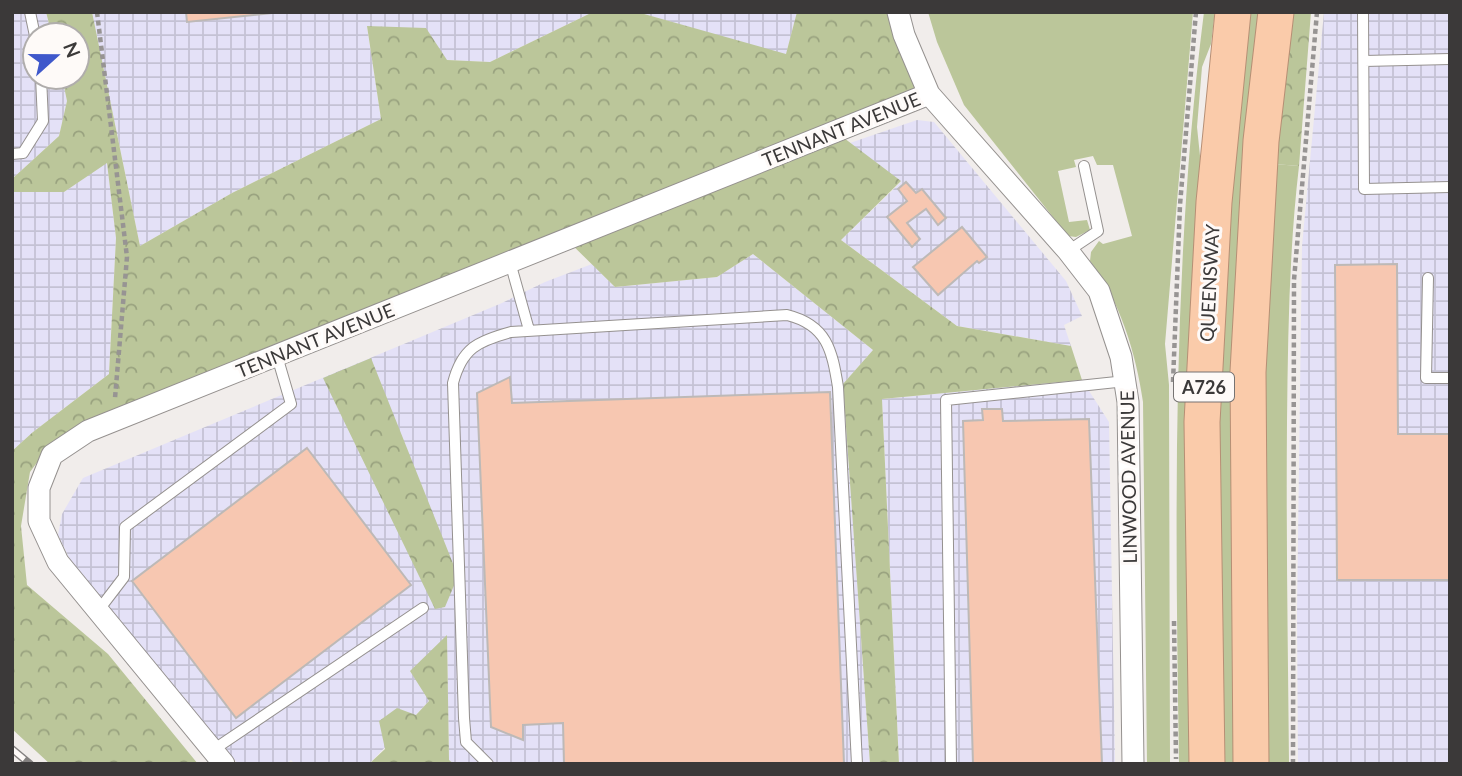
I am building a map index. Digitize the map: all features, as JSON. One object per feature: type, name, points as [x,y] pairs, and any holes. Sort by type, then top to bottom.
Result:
[{"type":"highway","name":"QUEENSWAY","points":[[1208,764],[1202,422],[1214,202],[1233,12]]},
{"type":"highway","name":"A726","points":[[1251,764],[1248,372],[1261,141],[1276,12]]},
{"type":"street","name":"LINWOOD AVENUE","points":[[898,12],[904,35],[929,94],[1068,251],[1099,291],[1121,357],[1128,402],[1133,764]]},
{"type":"street","name":"TENNANT AVENUE","points":[[218,757],[58,562],[39,521],[39,488],[52,456],[88,432],[116,420],[929,94]]},
{"type":"lane","points":[[1363,12],[1364,189],[1450,187]]},
{"type":"lane","points":[[1364,61],[1450,59]]},
{"type":"lane","points":[[12,155],[23,153],[43,121],[42,91]]},
{"type":"lane","points":[[1068,251],[1098,231],[1084,166]]},
{"type":"lane","points":[[510,262],[529,330]]},
{"type":"lane","points":[[1428,278],[1426,378],[1450,378]]},
{"type":"lane","points":[[488,764],[466,742],[464,718],[453,383],[456,368],[464,355],[487,338],[511,332],[787,315],[803,319],[827,342],[838,387],[857,764]]},
{"type":"lane","points":[[98,611],[124,578],[125,527],[291,404],[277,356]]},
{"type":"lane","points":[[951,764],[946,400],[1126,381]]},
{"type":"lane","points":[[218,757],[423,608]]},
{"type":"path","points":[[97,12],[127,257],[115,398],[116,420]]},
{"type":"path","points":[[1293,764],[1294,280],[1317,12]]},
{"type":"shaded area","points":[[12,12],[46,12],[48,21],[21,21],[21,91],[65,91],[67,101],[59,136],[12,179]]},
{"type":"shaded area","points":[[92,12],[593,12],[490,62],[447,60],[367,26],[381,119],[232,193],[140,246]]},
{"type":"shaded area","points":[[637,12],[797,12],[786,55]]},
{"type":"shaded area","points":[[1324,12],[1450,12],[1450,764],[1298,764],[1297,612],[1302,246]]},
{"type":"shaded area","points":[[917,120],[934,122],[1066,281],[1082,316],[1064,325],[1071,346],[957,326],[841,240],[901,182],[850,143]]},
{"type":"shaded area","points":[[107,162],[116,238],[109,374],[12,451],[12,192],[64,192]]},
{"type":"shaded area","points":[[753,254],[873,350],[843,384],[870,764],[454,764],[449,761],[447,636],[429,701],[369,764],[295,764],[291,760],[286,764],[238,764],[76,572],[58,535],[62,514],[83,478],[502,303],[545,282],[592,264],[615,287],[717,277]]},
{"type":"shaded area","points":[[1082,380],[1109,422],[1115,764],[899,764],[882,399]]},
{"type":"green space","points":[[46,12],[92,12],[140,246],[232,193],[381,119],[367,26],[426,28],[447,60],[490,62],[593,12],[637,12],[786,54],[797,12],[898,12],[929,94],[836,132],[901,181],[841,240],[957,326],[1071,346],[1082,380],[882,399],[899,764],[870,764],[843,384],[873,350],[753,254],[717,277],[615,287],[560,233],[53,441],[30,472],[21,526],[27,585],[108,654],[198,764],[50,764],[12,729],[12,451],[109,374],[116,238],[107,163],[64,192],[12,192],[12,179],[59,136],[67,101],[65,91],[91,91],[91,21],[48,21]]},
{"type":"green space","points":[[928,12],[1193,12],[1165,344],[1169,385],[1170,764],[1147,764],[1143,402],[1125,328],[1110,293],[1090,261],[1091,252],[1099,241],[1103,244],[1132,236],[1113,165],[1097,165],[1093,156],[1074,160],[1076,167],[1058,171],[1069,222],[1087,220],[1090,230],[1076,237],[1068,236],[964,105],[937,42]]},
{"type":"green space","points":[[1204,12],[1215,12],[1211,44],[1202,67],[1197,127],[1202,175],[1194,764],[1179,764],[1177,481],[1181,294],[1186,200]]},
{"type":"green space","points":[[1244,12],[1262,12],[1238,764],[1220,764],[1220,340]]},
{"type":"green space","points":[[1291,12],[1311,12],[1299,166],[1274,164]]},
{"type":"green space","points":[[1274,164],[1299,166],[1291,262],[1288,358],[1289,764],[1263,764],[1262,402]]},
{"type":"green space","points":[[371,358],[458,576],[445,607],[435,609],[323,378]]},
{"type":"green space","points":[[447,635],[449,760],[454,764],[369,764],[385,749],[379,721],[397,708],[416,715],[429,701],[410,671]]},
{"type":"building","points":[[186,12],[281,12],[187,22]]},
{"type":"building","points":[[906,182],[916,193],[922,189],[946,218],[938,225],[926,209],[907,223],[920,239],[912,247],[887,217],[907,201],[898,189]]},
{"type":"building","points":[[962,227],[987,257],[979,263],[977,261],[938,295],[913,267]]},
{"type":"building","points":[[1397,264],[1398,434],[1449,434],[1450,580],[1337,580],[1335,265]]},
{"type":"building","points":[[510,377],[512,403],[830,392],[844,764],[564,764],[563,723],[523,725],[523,740],[491,727],[477,393]]},
{"type":"building","points":[[982,409],[1002,409],[1003,421],[1089,419],[1102,764],[973,764],[963,421],[983,420]]},
{"type":"building","points":[[307,448],[411,585],[236,718],[132,581]]},
{"type":"railway","points":[[12,749],[30,764]]}]
